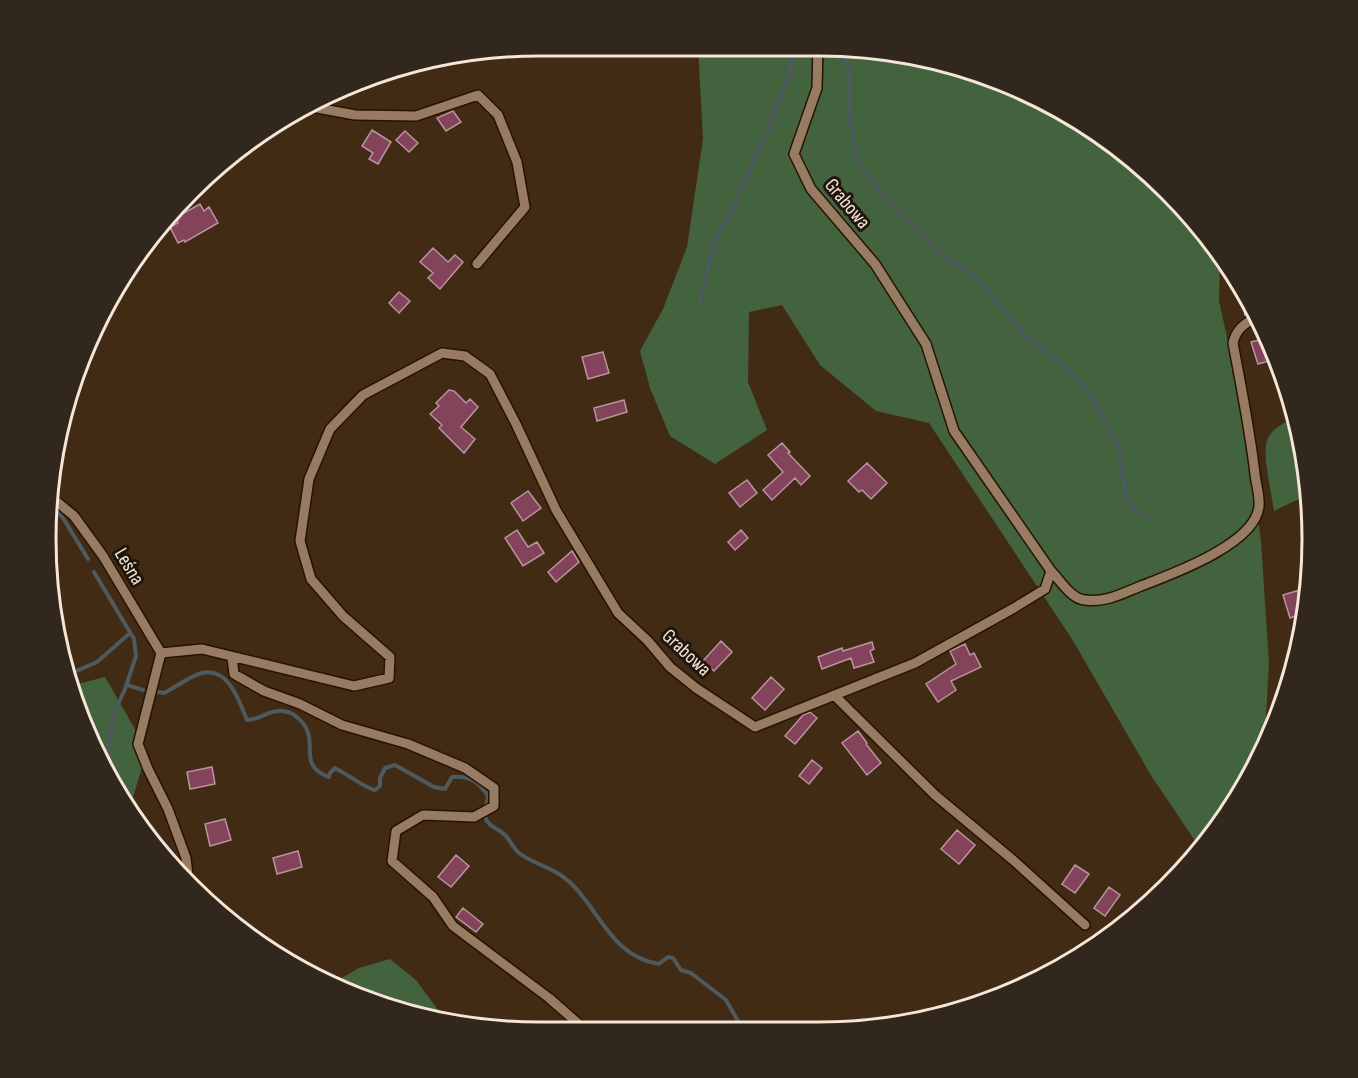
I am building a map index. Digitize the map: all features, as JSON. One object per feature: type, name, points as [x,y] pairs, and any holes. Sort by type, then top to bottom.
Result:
[{"type":"street","name":"Grabowa","points":[[161,653],[202,650],[354,686],[389,678],[390,657],[343,616],[311,579],[300,541],[309,479],[330,429],[363,395],[442,353],[465,356],[490,374],[556,510],[618,613],[648,641],[670,667],[696,688],[755,727],[915,663],[1045,589],[1051,571],[954,431],[926,344],[875,264],[811,189],[794,154],[817,88],[818,56]]},
{"type":"street","points":[[319,108],[355,115],[416,116],[478,95],[498,115],[517,162],[525,207],[477,264]]},
{"type":"street","points":[[1051,571],[1075,597],[1096,601],[1113,598],[1200,562],[1223,549],[1244,532],[1254,519],[1259,507],[1254,459],[1233,343],[1235,334],[1241,326],[1250,320]]},
{"type":"street","name":"Leśna","points":[[57,502],[74,516],[103,556],[161,653]]},
{"type":"street","points":[[161,653],[138,744],[168,809],[186,858],[188,871]]},
{"type":"street","points":[[232,657],[234,674],[264,691],[300,704],[342,725],[408,744],[456,764],[494,788],[494,806],[474,817],[423,815],[396,831],[392,861],[433,897],[453,926],[549,998],[576,1022]]},
{"type":"street","points":[[834,695],[935,795],[1013,860],[1085,925]]},
{"type":"green space","points":[[699,56],[851,57],[913,65],[944,72],[1004,92],[1033,105],[1088,137],[1138,175],[1161,197],[1183,220],[1220,268],[1219,301],[1248,433],[1261,542],[1269,662],[1266,725],[1238,781],[1196,842],[1152,777],[1072,639],[929,423],[876,411],[820,365],[782,305],[749,312],[748,382],[767,430],[715,464],[670,436],[650,388],[640,351],[663,309],[687,247],[703,139]]},
{"type":"green space","points":[[1288,421],[1300,498],[1274,511],[1266,465],[1266,447],[1269,436]]},
{"type":"green space","points":[[105,677],[147,750],[132,800],[105,753],[78,684]]},
{"type":"green space","points":[[390,959],[416,980],[439,1012],[384,997],[339,979],[359,968]]},
{"type":"building","points":[[453,111],[461,122],[446,131],[437,118]]},
{"type":"building","points":[[372,130],[391,142],[378,164],[369,159],[373,153],[362,146]]},
{"type":"building","points":[[405,131],[418,143],[409,152],[396,140]]},
{"type":"building","points":[[200,204],[204,211],[209,207],[218,223],[185,242],[184,240],[178,243],[170,227],[178,223],[176,219]]},
{"type":"building","points":[[433,248],[448,262],[455,255],[463,262],[440,289],[428,278],[433,273],[420,262]]},
{"type":"building","points":[[399,292],[410,301],[399,313],[389,303]]},
{"type":"building","points":[[1260,340],[1269,361],[1258,364],[1251,342]]},
{"type":"building","points":[[603,352],[609,373],[588,379],[582,357]]},
{"type":"building","points":[[449,390],[454,391],[466,403],[470,399],[478,407],[461,427],[475,439],[464,453],[439,428],[442,425],[430,414],[439,406],[436,403]]},
{"type":"building","points":[[624,400],[627,412],[597,421],[594,408]]},
{"type":"building","points":[[782,443],[790,452],[788,453],[810,476],[801,485],[795,478],[772,500],[763,490],[783,472],[768,455]]},
{"type":"building","points":[[867,463],[887,483],[871,499],[862,490],[859,492],[848,481]]},
{"type":"building","points":[[747,480],[757,493],[740,507],[729,493]]},
{"type":"building","points":[[528,491],[541,508],[523,521],[511,503]]},
{"type":"building","points":[[517,530],[528,547],[537,542],[544,553],[523,566],[505,538]]},
{"type":"building","points":[[741,530],[748,538],[735,550],[728,542]]},
{"type":"building","points":[[572,551],[579,562],[556,582],[548,572]]},
{"type":"building","points":[[1299,590],[1296,616],[1290,618],[1283,595]]},
{"type":"building","points":[[721,641],[732,652],[714,671],[703,661]]},
{"type":"building","points":[[872,642],[874,649],[870,651],[874,662],[854,668],[851,658],[822,669],[818,657],[842,648],[843,651]]},
{"type":"building","points":[[965,644],[970,655],[974,653],[981,667],[951,681],[956,690],[938,702],[926,684],[956,664],[950,651]]},
{"type":"building","points":[[771,677],[784,689],[765,710],[752,698]]},
{"type":"building","points":[[810,712],[817,718],[795,744],[785,736],[803,715]]},
{"type":"building","points":[[858,731],[881,763],[867,775],[842,743]]},
{"type":"building","points":[[812,760],[822,768],[809,784],[799,776]]},
{"type":"building","points":[[212,767],[215,784],[190,789],[187,772]]},
{"type":"building","points":[[225,819],[231,840],[210,846],[205,824]]},
{"type":"building","points":[[957,830],[975,845],[959,864],[941,849]]},
{"type":"building","points":[[298,851],[302,867],[277,874],[273,858]]},
{"type":"building","points":[[456,855],[469,866],[451,887],[438,877]]},
{"type":"building","points":[[1075,865],[1089,874],[1075,893],[1062,884]]},
{"type":"building","points":[[1109,887],[1120,895],[1105,916],[1094,908]]},
{"type":"building","points":[[463,908],[483,924],[476,932],[456,917]]},
{"type":"waterway","points":[[699,304],[714,244],[733,209],[770,127],[775,108],[790,75],[792,56]]},
{"type":"waterway","points":[[845,57],[850,76],[849,110],[857,159],[863,171],[899,214],[914,225],[940,255],[972,273],[1027,337],[1069,370],[1091,395],[1119,448],[1129,501],[1135,509],[1149,519]]},
{"type":"waterway","points":[[57,511],[88,559]]},
{"type":"waterway","points":[[94,572],[134,639],[136,656],[116,709],[107,748],[112,766]]},
{"type":"waterway","points":[[74,672],[97,662],[130,633]]},
{"type":"waterway","points":[[158,692],[164,693],[197,674],[219,675],[232,687],[247,720],[278,711],[289,712],[298,718],[307,730],[313,766],[329,777],[335,768],[375,790],[380,786],[380,778],[385,768],[395,765],[434,787],[445,789],[452,777],[464,777],[473,780],[485,791],[488,796],[486,806]]},
{"type":"waterway","points":[[127,685],[143,690]]},
{"type":"waterway","points":[[485,817],[491,825],[505,835],[519,853],[554,871],[572,884],[603,925],[626,950],[641,959],[659,964],[668,957],[673,958],[681,970],[691,973],[726,1000],[738,1022]]}]
